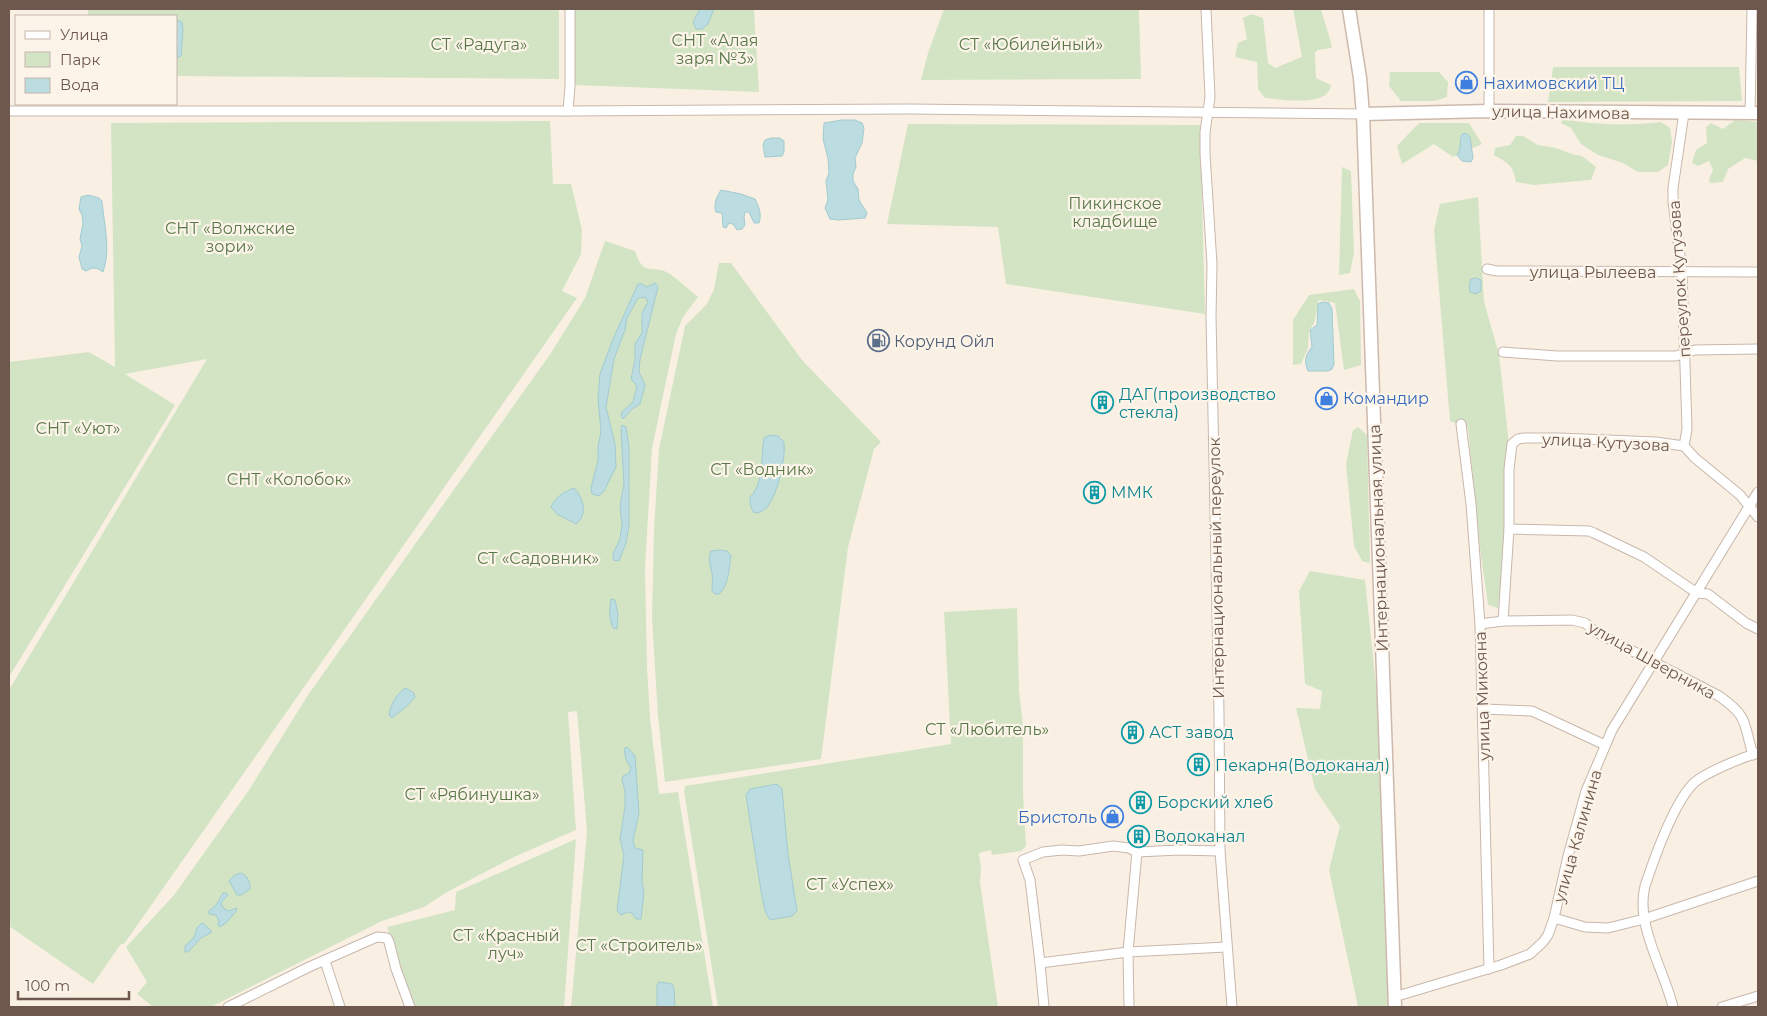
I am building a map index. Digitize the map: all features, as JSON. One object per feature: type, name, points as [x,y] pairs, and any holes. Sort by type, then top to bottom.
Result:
[{"type":"main road","name":"Интернациональная улица","points":[[1349,9],[1360,78],[1363,114],[1394,1002]]},
{"type":"main road","name":"улица Нахимова","points":[[1363,114],[1489,111],[1754,114]]},
{"type":"street","points":[[568,111],[570,9]]},
{"type":"street","name":"Интернациональный переулок","points":[[1206,9],[1210,88],[1209,113],[1205,132],[1205,154],[1212,264],[1211,316],[1220,851],[1232,1007]]},
{"type":"street","points":[[1489,9],[1489,111]]},
{"type":"street","points":[[1752,9],[1754,114]]},
{"type":"street","points":[[9,111],[920,109],[1363,114]]},
{"type":"street","name":"переулок Кутузова","points":[[1684,113],[1673,195],[1682,272],[1687,429],[1684,446]]},
{"type":"street","name":"улица Рылеева","points":[[1487,269],[1497,271],[1758,272]]},
{"type":"street","points":[[1503,352],[1557,356],[1676,356],[1695,350],[1758,349]]},
{"type":"street","name":"улица Микояна","points":[[1461,424],[1471,504],[1480,624],[1489,969]]},
{"type":"street","name":"улица Кутузова","points":[[1509,528],[1510,452],[1512,444],[1518,439],[1656,442],[1684,446],[1695,458],[1740,495],[1758,517]]},
{"type":"street","name":"улица Калинина","points":[[1394,1002],[1530,954],[1537,949],[1548,935],[1590,779],[1605,745],[1617,721],[1758,492]]},
{"type":"street","points":[[1502,621],[1509,528],[1589,531],[1594,533],[1644,557],[1697,592],[1708,594],[1746,623],[1758,629]]},
{"type":"street","name":"улица Шверника","points":[[1480,624],[1502,621],[1579,620],[1596,632],[1653,663],[1719,696],[1736,709],[1745,721],[1755,754]]},
{"type":"street","points":[[1483,709],[1532,711],[1605,745]]},
{"type":"street","points":[[1673,1007],[1644,919],[1643,894],[1648,876],[1672,818],[1686,792],[1702,778],[1755,754]]},
{"type":"street","points":[[1044,1007],[1030,880],[1023,860],[1043,852],[1062,850],[1086,851],[1113,846],[1129,848],[1137,852],[1178,850],[1220,851]]},
{"type":"street","points":[[1129,1007],[1128,952],[1137,852]]},
{"type":"street","points":[[1554,918],[1595,928],[1608,928],[1644,919],[1758,880]]},
{"type":"street","points":[[228,1007],[369,939],[382,937],[387,938],[389,942],[396,969],[410,1007]]},
{"type":"street","points":[[1040,963],[1128,952],[1226,947]]},
{"type":"street","points":[[325,961],[340,1007]]},
{"type":"street","points":[[1722,1007],[1758,996]]},
{"type":"street","points":[[249,997],[252,1007]]},
{"type":"green space","name":"СТ «Радуга»","points":[[88,9],[559,9],[559,79],[178,76],[178,15],[88,15]]},
{"type":"green space","name":"СНТ «Алая заря №3»","points":[[573,9],[754,9],[759,92],[574,85]]},
{"type":"green space","name":"СТ «Юбилейный»","points":[[944,9],[1139,9],[1141,79],[921,80],[928,53]]},
{"type":"green space","points":[[1293,9],[1321,9],[1332,46],[1331,48],[1317,50],[1315,53],[1316,78],[1331,85],[1328,92],[1322,97],[1313,99],[1265,98],[1258,89],[1257,62],[1235,57],[1238,43],[1247,39],[1243,18],[1252,14],[1263,18],[1268,63],[1275,68],[1302,57]]},
{"type":"green space","points":[[1553,67],[1739,67],[1742,101],[1548,102]]},
{"type":"green space","points":[[1390,72],[1439,72],[1448,82],[1447,97],[1435,101],[1401,101],[1389,86]]},
{"type":"green space","points":[[1562,119],[1586,123],[1611,124],[1661,122],[1670,128],[1672,142],[1668,165],[1658,172],[1638,172],[1623,163],[1598,155],[1581,144],[1571,128],[1561,123]]},
{"type":"green space","points":[[1735,120],[1758,122],[1758,161],[1745,158],[1728,169],[1723,182],[1710,183],[1709,179],[1713,170],[1709,161],[1698,166],[1692,163],[1696,150],[1707,143],[1706,127],[1711,123],[1723,129]]},
{"type":"green space","points":[[550,121],[553,184],[571,184],[582,230],[581,254],[562,291],[577,298],[124,944],[121,944],[93,984],[9,926],[9,690],[207,359],[125,374],[175,405],[9,677],[9,362],[89,352],[115,367],[111,123]]},
{"type":"green space","points":[[1419,123],[1469,123],[1482,144],[1453,157],[1434,144],[1402,164],[1397,146]]},
{"type":"green space","name":"Пикинское кладбище","points":[[908,124],[1200,125],[1205,314],[1006,284],[998,227],[887,224]]},
{"type":"green space","points":[[1516,136],[1523,136],[1538,145],[1582,156],[1596,167],[1591,180],[1534,185],[1516,182],[1509,165],[1494,155],[1495,148],[1510,145]]},
{"type":"green space","points":[[1342,167],[1351,171],[1354,253],[1350,273],[1339,275]]},
{"type":"green space","points":[[1478,197],[1484,302],[1499,354],[1509,444],[1506,529],[1498,608],[1488,605],[1480,548],[1468,428],[1450,421],[1434,230],[1440,204]]},
{"type":"green space","points":[[605,241],[635,251],[638,260],[646,268],[670,274],[698,297],[683,317],[676,334],[652,448],[645,569],[647,668],[650,718],[659,794],[678,792],[713,1007],[571,1007],[587,832],[577,711],[568,712],[576,830],[514,857],[447,892],[424,907],[382,921],[211,1007],[153,1007],[137,994],[147,982],[126,947],[174,895],[249,790],[308,695],[551,353],[585,298]]},
{"type":"green space","name":"СТ «Водник»","points":[[719,263],[731,263],[802,360],[881,442],[874,449],[848,547],[821,759],[665,782],[658,716],[652,618],[654,529],[659,449],[685,326],[707,304],[714,289]]},
{"type":"green space","points":[[1354,289],[1360,301],[1361,365],[1344,370],[1335,303],[1319,300],[1314,323],[1309,331],[1308,348],[1301,364],[1293,365],[1293,320],[1309,295]]},
{"type":"green space","points":[[1358,427],[1367,435],[1370,563],[1362,561],[1354,546],[1346,464],[1353,430]]},
{"type":"green space","points":[[1310,571],[1365,580],[1377,696],[1388,1007],[1358,1007],[1329,870],[1340,826],[1315,789],[1296,708],[1320,709],[1322,691],[1305,684],[1299,591]]},
{"type":"green space","name":"СТ «Успех»","points":[[1017,608],[1026,846],[1021,851],[992,855],[991,850],[979,853],[980,882],[998,1007],[718,1007],[684,791],[685,786],[951,744],[944,612]]},
{"type":"green space","name":"СТ «Красный луч»","points":[[576,839],[564,1007],[414,1007],[387,927],[455,910],[456,892]]},
{"type":"water","points":[[700,9],[714,9],[708,24],[702,29],[696,29],[693,22]]},
{"type":"water","points":[[178,21],[182,22],[183,30],[181,56],[178,58]]},
{"type":"water","points":[[855,120],[862,123],[864,128],[862,143],[855,158],[856,167],[853,181],[858,189],[859,200],[867,213],[865,218],[830,219],[825,208],[828,200],[826,181],[829,173],[828,158],[823,139],[824,123]]},
{"type":"water","points":[[1466,133],[1470,137],[1473,158],[1471,162],[1462,161],[1457,155],[1462,134]]},
{"type":"water","points":[[780,138],[784,141],[782,156],[765,157],[763,145],[765,140]]},
{"type":"water","points":[[721,190],[755,199],[760,211],[759,223],[754,223],[749,212],[745,212],[745,225],[742,229],[737,230],[733,224],[729,223],[726,228],[723,227],[722,213],[716,212],[715,206]]},
{"type":"water","points":[[88,195],[99,198],[102,201],[107,245],[103,272],[94,268],[86,271],[82,269],[79,257],[82,246],[80,239],[83,223],[79,209],[81,197]]},
{"type":"water","points":[[1471,279],[1481,280],[1481,291],[1476,294],[1470,292],[1469,286]]},
{"type":"water","points":[[655,283],[658,287],[640,359],[639,372],[645,385],[640,404],[632,409],[623,419],[621,416],[622,412],[633,402],[637,386],[631,379],[635,360],[635,344],[642,333],[642,313],[648,302],[645,297],[638,298],[627,318],[625,330],[614,359],[606,407],[615,444],[616,467],[604,491],[599,496],[592,494],[591,488],[598,460],[601,431],[598,399],[600,374],[613,339],[638,284],[647,287]]},
{"type":"water","points":[[1322,302],[1329,303],[1332,309],[1334,364],[1332,369],[1328,371],[1308,371],[1306,359],[1312,347],[1310,330],[1317,325],[1318,304]]},
{"type":"water","points":[[622,425],[626,427],[629,447],[629,526],[626,543],[619,561],[613,560],[613,554],[620,539],[622,525],[620,506],[624,484]]},
{"type":"water","points":[[770,435],[778,436],[784,442],[782,466],[772,500],[766,508],[758,513],[753,512],[750,497],[758,485],[760,477],[764,438]]},
{"type":"water","points":[[574,488],[583,506],[582,516],[576,524],[557,514],[551,507],[560,495]]},
{"type":"water","points":[[711,551],[727,551],[731,556],[725,586],[719,594],[715,594],[712,591],[710,557]]},
{"type":"water","points":[[611,599],[615,600],[618,615],[617,629],[613,628],[611,621]]},
{"type":"water","points":[[406,688],[414,693],[415,697],[392,718],[389,715],[392,704],[397,696]]},
{"type":"water","points":[[627,747],[635,756],[639,813],[633,841],[635,848],[643,850],[642,881],[644,893],[641,919],[636,919],[632,913],[628,912],[621,915],[617,911],[624,855],[620,839],[625,807],[625,791],[622,779],[623,776],[629,773],[631,768],[626,760],[624,749]]},
{"type":"water","points":[[777,784],[782,789],[788,854],[797,911],[792,916],[770,920],[765,911],[761,891],[746,795],[750,789]]},
{"type":"water","points":[[241,873],[248,880],[250,889],[241,895],[237,895],[229,881],[235,875]]},
{"type":"water","points":[[223,893],[228,895],[221,903],[223,908],[229,911],[236,908],[237,910],[220,927],[216,915],[209,914],[209,911],[217,904]]},
{"type":"water","points":[[203,923],[212,932],[201,938],[188,952],[185,952],[185,946],[194,937],[198,927]]},
{"type":"water","points":[[659,982],[672,984],[675,1007],[657,1007],[657,985]]},
{"type":"place","name":"Нахимовский ТЦ","points":[[1467,83]]},
{"type":"place","name":"Корунд Ойл","points":[[878,341]]},
{"type":"place","name":"Командир","points":[[1327,398]]},
{"type":"place","name":"ДАГ(производство стекла)","points":[[1103,403]]},
{"type":"place","name":"ММК","points":[[1095,492]]},
{"type":"place","name":"АСТ завод","points":[[1133,732]]},
{"type":"place","name":"Пекарня(Водоканал)","points":[[1199,765]]},
{"type":"place","name":"Борский хлеб","points":[[1141,802]]},
{"type":"place","name":"Бристоль","points":[[1113,817]]},
{"type":"place","name":"Водоканал","points":[[1138,836]]},
{"type":"park label","name":"СНТ «Волжские зори»","points":[[230,237]]},
{"type":"park label","name":"СНТ «Уют»","points":[[78,428]]},
{"type":"park label","name":"СНТ «Колобок»","points":[[289,479]]},
{"type":"park label","name":"СТ «Садовник»","points":[[538,558]]},
{"type":"park label","name":"СТ «Любитель»","points":[[987,729]]},
{"type":"park label","name":"СТ «Рябинушка»","points":[[472,794]]},
{"type":"park label","name":"СТ «Строитель»","points":[[639,945]]}]
